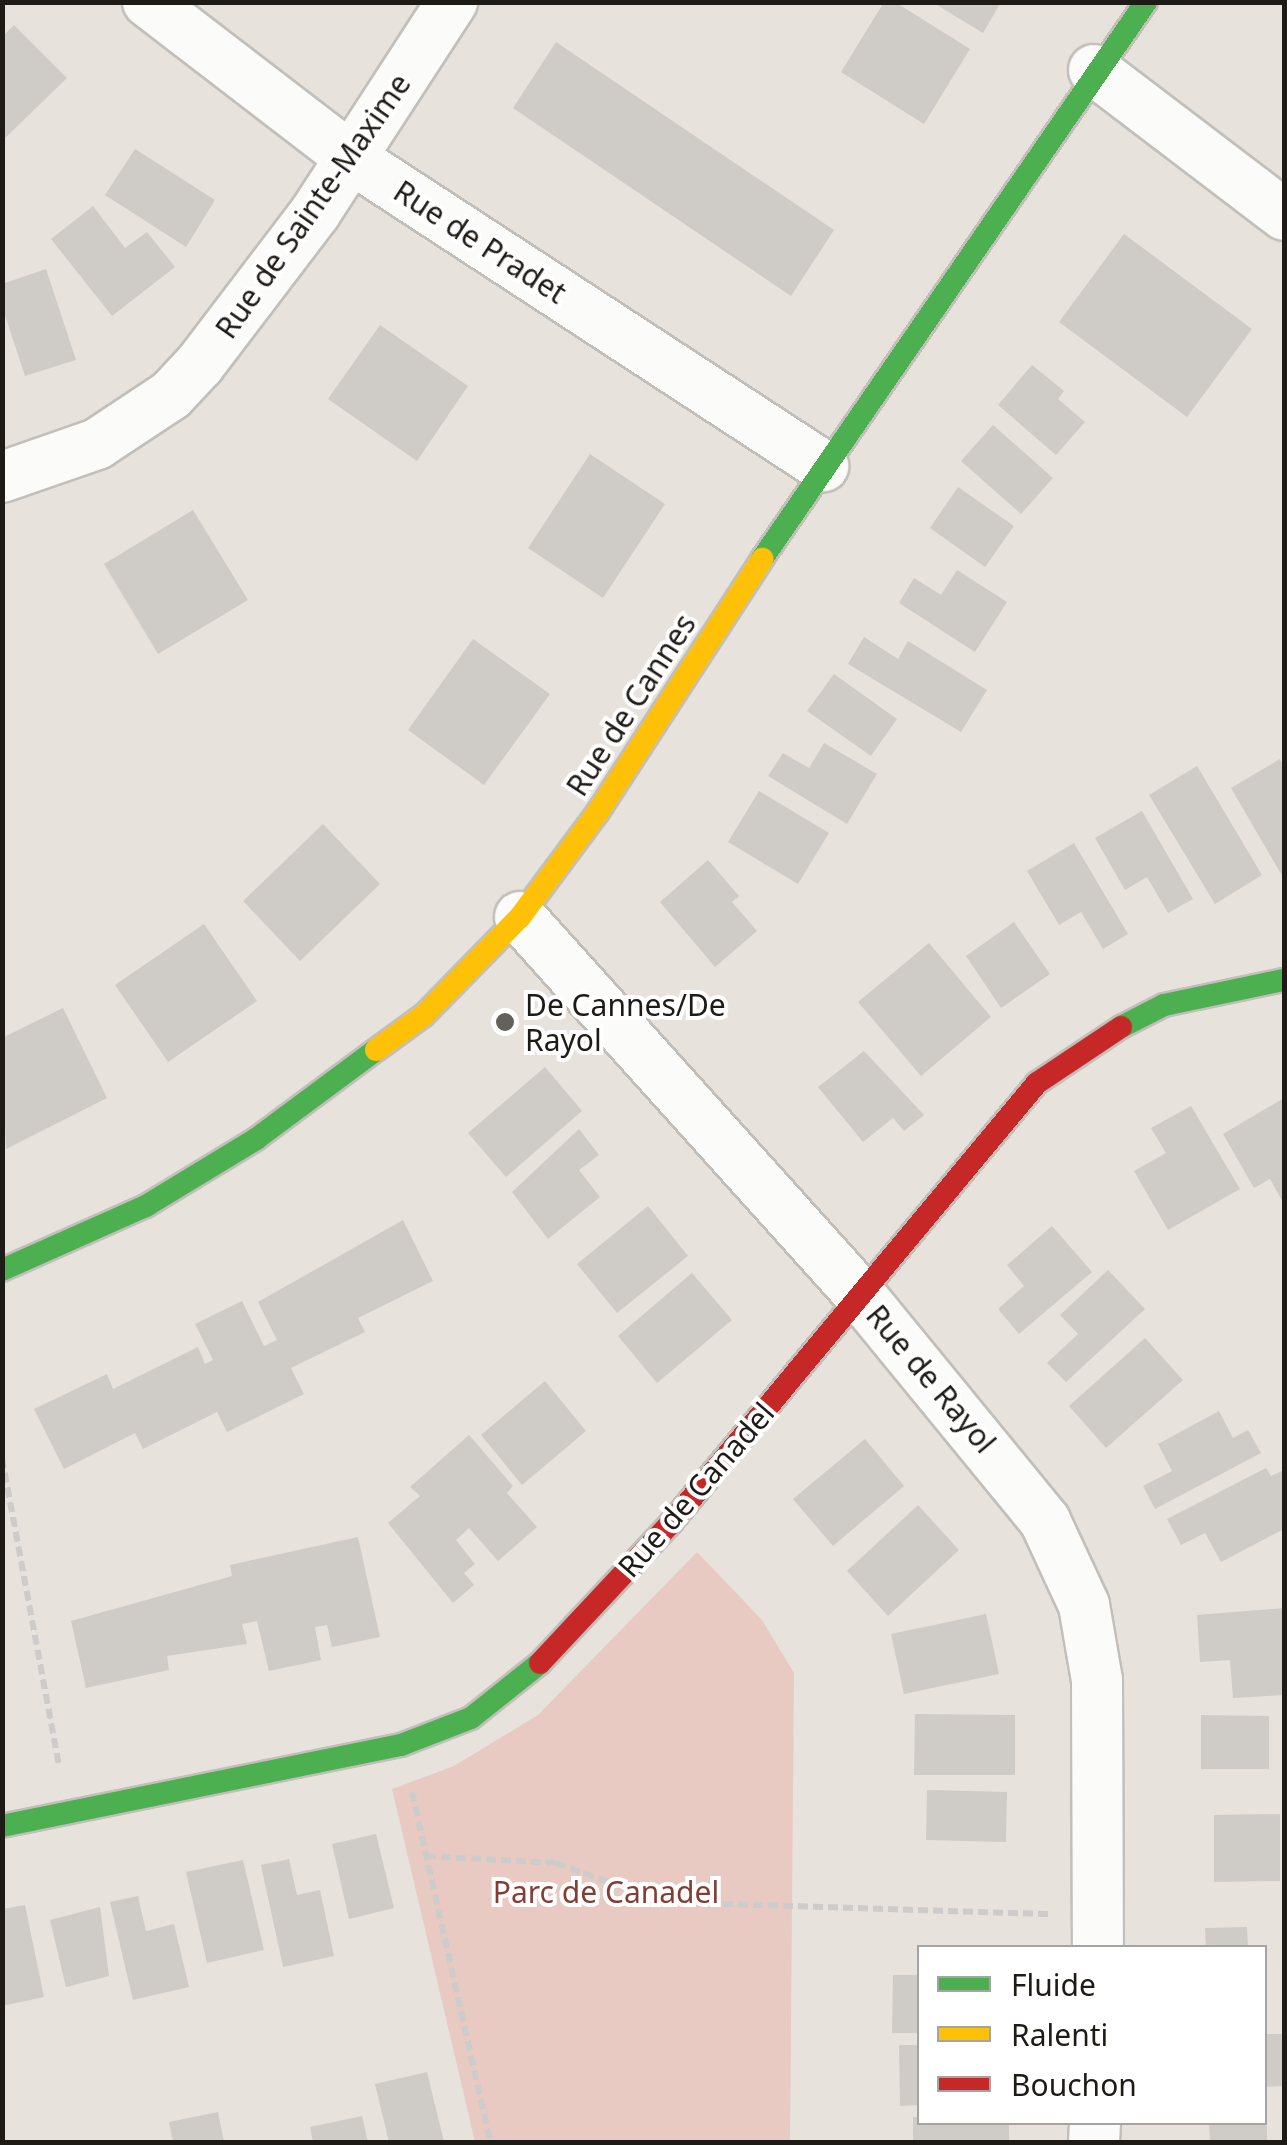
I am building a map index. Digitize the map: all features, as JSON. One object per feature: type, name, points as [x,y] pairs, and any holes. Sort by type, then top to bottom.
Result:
[{"type":"street","name":"Rue de Pradet","points":[[148,2],[351,158],[823,466]]},
{"type":"street","name":"Rue de Sainte-Maxime","points":[[2,477],[97,444],[170,394],[233,326],[351,158],[452,2]]},
{"type":"street","name":"Rue de Cannes","points":[[2,1270],[146,1206],[256,1139],[424,1015],[520,917],[598,812],[823,466],[1094,70],[1146,2]]},
{"type":"street","points":[[1094,70],[1284,215]]},
{"type":"street","name":"Rue de Rayol","points":[[520,917],[861,1296],[1034,1506],[1084,1605],[1100,1723],[1099,1932]]},
{"type":"street","name":"Rue de Canadel","points":[[2,1826],[401,1745],[471,1718],[540,1664],[671,1523],[1009,1114],[1061,1064],[1164,1006],[1284,980]]},
{"type":"path","points":[[2,1458],[68,1814]]},
{"type":"path","points":[[401,1745],[490,2142]]},
{"type":"path","points":[[426,1856],[556,1863],[662,1902],[792,1901],[1099,1932]]},
{"type":"green space","name":"Parc de Canadel","points":[[697,1552],[762,1620],[794,1673],[790,2142],[475,2142],[392,1789],[454,1766],[538,1715]]},
{"type":"building","points":[[884,2],[895,2],[970,49],[924,124],[841,72]]},
{"type":"building","points":[[932,2],[1001,2],[983,33]]},
{"type":"building","points":[[14,25],[67,78],[2,141],[2,37]]},
{"type":"building","points":[[556,42],[834,230],[791,296],[513,108]]},
{"type":"building","points":[[135,149],[215,200],[186,247],[105,195]]},
{"type":"building","points":[[93,206],[125,248],[147,232],[175,267],[112,316],[51,239]]},
{"type":"building","points":[[1124,234],[1252,329],[1187,417],[1059,322]]},
{"type":"building","points":[[46,269],[76,360],[25,376],[2,306],[2,284]]},
{"type":"building","points":[[380,325],[468,386],[417,461],[328,399]]},
{"type":"building","points":[[1032,365],[1064,391],[1058,399],[1085,422],[1056,455],[998,405]]},
{"type":"building","points":[[993,425],[1053,478],[1021,514],[961,461]]},
{"type":"building","points":[[590,454],[665,504],[603,598],[528,548]]},
{"type":"building","points":[[958,487],[1014,526],[985,567],[930,528]]},
{"type":"building","points":[[193,510],[248,600],[158,654],[104,564]]},
{"type":"building","points":[[957,570],[1007,602],[975,652],[899,603],[914,578],[941,595]]},
{"type":"building","points":[[864,637],[898,659],[908,641],[987,690],[961,732],[848,664]]},
{"type":"building","points":[[473,639],[550,694],[484,785],[408,730]]},
{"type":"building","points":[[834,674],[897,719],[871,756],[807,711]]},
{"type":"building","points":[[824,743],[877,774],[847,824],[768,776],[783,753],[809,768]]},
{"type":"building","points":[[1280,759],[1284,767],[1284,879],[1231,788]]},
{"type":"building","points":[[1197,766],[1262,875],[1215,904],[1149,795]]},
{"type":"building","points":[[759,791],[829,833],[798,884],[728,842]]},
{"type":"building","points":[[1142,811],[1193,899],[1168,913],[1147,877],[1125,890],[1095,838]]},
{"type":"building","points":[[323,824],[380,884],[300,961],[243,901]]},
{"type":"building","points":[[1074,843],[1128,934],[1103,949],[1081,912],[1059,925],[1027,871]]},
{"type":"building","points":[[708,860],[739,896],[732,902],[757,931],[715,967],[660,902]]},
{"type":"building","points":[[1014,922],[1050,974],[1001,1008],[966,956]]},
{"type":"building","points":[[204,924],[257,1001],[168,1062],[115,985]]},
{"type":"building","points":[[929,943],[991,1017],[921,1076],[858,1002]]},
{"type":"building","points":[[63,1008],[107,1098],[6,1149],[2,1038]]},
{"type":"building","points":[[864,1051],[924,1115],[904,1131],[893,1118],[863,1142],[818,1087]]},
{"type":"building","points":[[545,1067],[582,1111],[506,1177],[468,1133]]},
{"type":"building","points":[[1284,1098],[1284,1204],[1270,1179],[1254,1188],[1223,1134]]},
{"type":"building","points":[[1191,1106],[1240,1189],[1168,1230],[1134,1171],[1166,1153],[1151,1128]]},
{"type":"building","points":[[579,1129],[599,1155],[579,1170],[600,1197],[548,1239],[512,1192]]},
{"type":"building","points":[[648,1206],[688,1256],[617,1313],[577,1264]]},
{"type":"building","points":[[403,1220],[433,1281],[358,1318],[365,1332],[291,1368],[304,1394],[227,1432],[217,1412],[143,1449],[135,1433],[64,1469],[34,1409],[107,1374],[113,1389],[198,1347],[205,1364],[213,1360],[195,1324],[242,1301],[264,1346],[277,1340],[258,1302]]},
{"type":"building","points":[[1052,1226],[1092,1272],[1019,1334],[998,1309],[1024,1286],[1007,1265]]},
{"type":"building","points":[[1108,1270],[1145,1309],[1066,1382],[1047,1363],[1078,1334],[1060,1315]]},
{"type":"building","points":[[692,1273],[732,1320],[657,1383],[618,1336]]},
{"type":"building","points":[[1145,1338],[1183,1380],[1106,1448],[1069,1406]]},
{"type":"building","points":[[545,1381],[586,1431],[522,1485],[481,1435]]},
{"type":"building","points":[[1219,1411],[1233,1438],[1248,1430],[1261,1453],[1155,1509],[1143,1486],[1172,1471],[1158,1444]]},
{"type":"building","points":[[469,1435],[513,1486],[507,1493],[537,1527],[498,1561],[469,1528],[456,1540],[475,1564],[464,1573],[474,1585],[453,1603],[388,1523],[420,1496],[410,1487]]},
{"type":"building","points":[[865,1439],[904,1486],[833,1546],[793,1499]]},
{"type":"building","points":[[1266,1468],[1271,1476],[1284,1470],[1284,1529],[1221,1562],[1205,1533],[1181,1545],[1167,1519]]},
{"type":"building","points":[[918,1505],[959,1550],[888,1616],[847,1571]]},
{"type":"building","points":[[358,1537],[380,1637],[332,1647],[327,1625],[315,1627],[321,1660],[269,1671],[257,1621],[242,1624],[247,1644],[167,1656],[169,1670],[86,1688],[71,1621],[232,1576],[230,1565]]},
{"type":"building","points":[[1284,1608],[1284,1695],[1233,1698],[1230,1660],[1200,1662],[1197,1615]]},
{"type":"building","points":[[986,1614],[999,1674],[904,1694],[891,1634]]},
{"type":"building","points":[[915,1714],[1015,1715],[1015,1775],[914,1775]]},
{"type":"building","points":[[1201,1715],[1269,1716],[1269,1769],[1201,1769]]},
{"type":"building","points":[[927,1790],[1007,1792],[1006,1842],[926,1840]]},
{"type":"building","points":[[1280,1814],[1280,1881],[1214,1882],[1214,1815]]},
{"type":"building","points":[[376,1834],[394,1908],[349,1919],[332,1844]]},
{"type":"building","points":[[289,1859],[297,1895],[320,1890],[334,1956],[283,1967],[261,1865]]},
{"type":"building","points":[[243,1860],[264,1950],[207,1963],[186,1872]]},
{"type":"building","points":[[138,1896],[146,1931],[174,1924],[189,1987],[133,2000],[110,1902]]},
{"type":"building","points":[[25,1905],[44,1997],[2,2006],[2,1909]]},
{"type":"building","points":[[100,1907],[109,1976],[66,1987],[50,1920]]},
{"type":"building","points":[[1247,1927],[1248,1945],[1206,1945],[1205,1928]]},
{"type":"building","points":[[893,1975],[917,1975],[917,2033],[892,2033]]},
{"type":"building","points":[[1267,2034],[1284,2034],[1284,2086],[1267,2087]]},
{"type":"building","points":[[899,2045],[917,2045],[917,2105],[900,2106]]},
{"type":"building","points":[[427,2072],[444,2142],[389,2142],[375,2084]]},
{"type":"building","points":[[218,2112],[224,2142],[173,2142],[169,2122]]},
{"type":"building","points":[[362,2116],[368,2142],[313,2142],[310,2127]]},
{"type":"building","points":[[913,2117],[917,2117],[917,2125],[1009,2125],[1009,2142],[913,2142]]},
{"type":"building","points":[[1209,2125],[1267,2126],[1267,2142],[1210,2142]]},
{"type":"traffic: fast","points":[[762,559],[1146,2]]},
{"type":"traffic: fast","points":[[1121,1027],[1164,1005],[1284,980]]},
{"type":"traffic: fast","points":[[2,1270],[146,1206],[256,1139],[376,1050]]},
{"type":"traffic: fast","points":[[2,1826],[401,1745],[471,1718],[540,1663]]},
{"type":"traffic: slow","points":[[376,1050],[424,1015],[520,917],[598,812],[762,559]]},
{"type":"traffic: jam","points":[[540,1663],[671,1523],[1037,1083],[1121,1027]]},
{"type":"place","name":"De Cannes/De Rayol","points":[[505,1022]]}]
